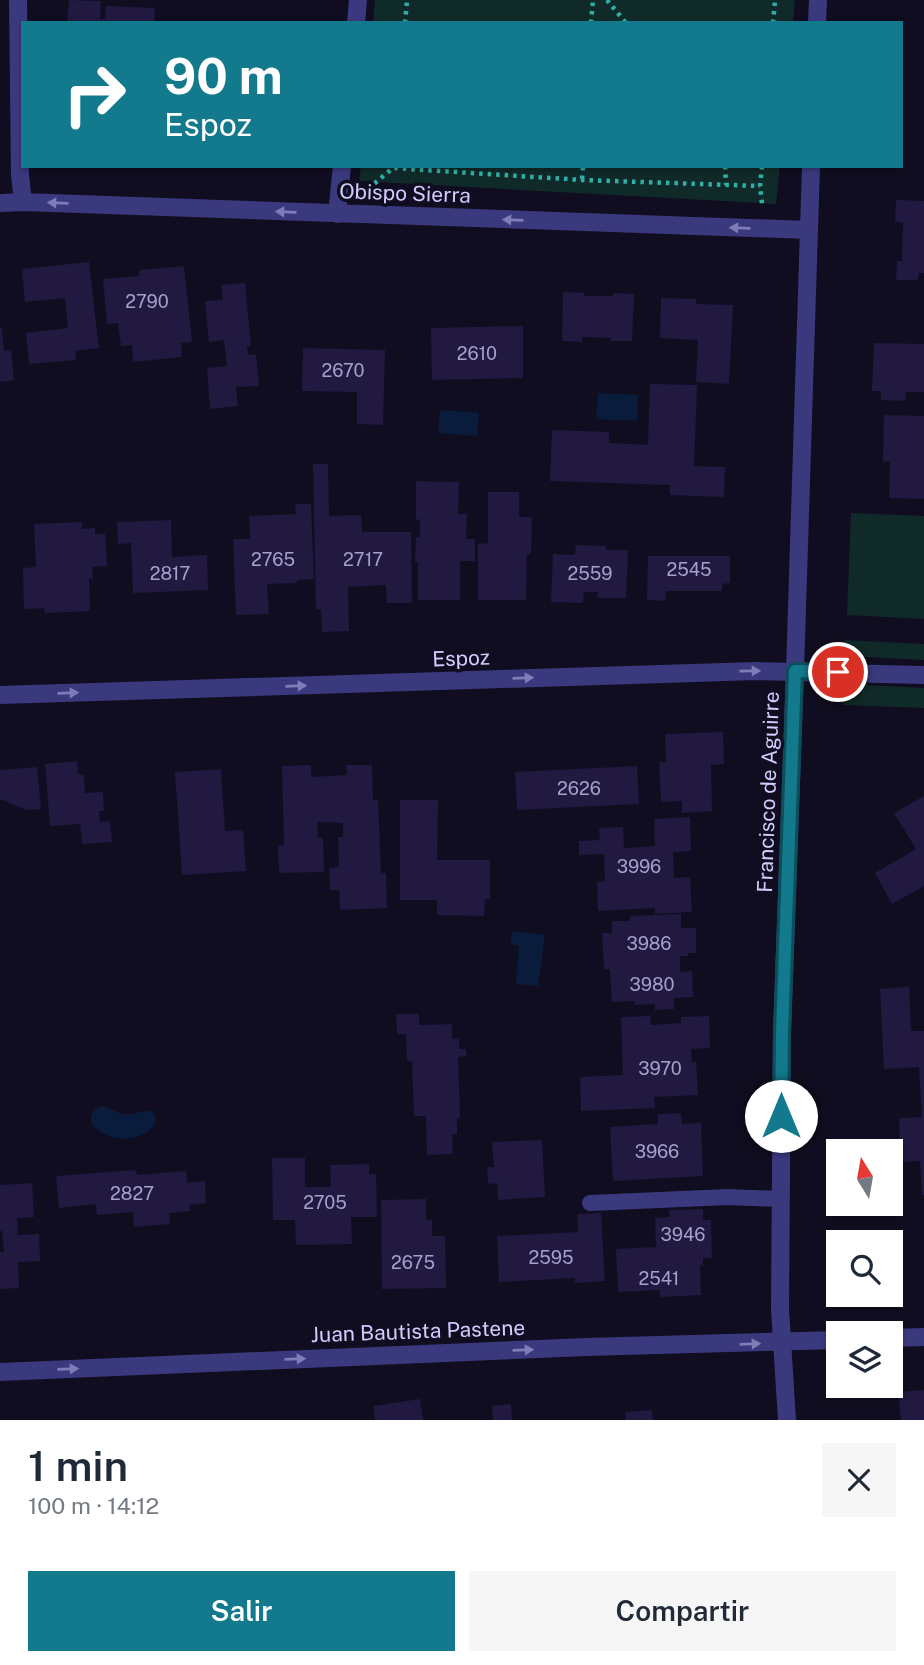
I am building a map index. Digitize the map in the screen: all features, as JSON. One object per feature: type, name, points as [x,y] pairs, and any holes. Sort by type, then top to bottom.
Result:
[{"type":"street","points":[[18,0],[20,175],[23,202]]},
{"type":"street","points":[[356,21],[358,0]]},
{"type":"street","points":[[817,21],[818,0]]},
{"type":"street","points":[[337,214],[342,168]]},
{"type":"street","name":"Francisco de Aguirre","points":[[787,1420],[780,1309],[782,1033],[811,168]]},
{"type":"street","name":"Obispo Sierra","points":[[0,204],[23,202],[809,230]]},
{"type":"street","name":"Espoz","points":[[0,695],[795,671],[924,674]]},
{"type":"street","points":[[903,1338],[924,1337]]},
{"type":"street","name":"Juan Bautista Pastene","points":[[0,1372],[586,1347],[826,1340]]},
{"type":"lane","points":[[590,1203],[728,1197],[780,1199]]},
{"type":"path","points":[[405,21],[407,0]]},
{"type":"path","points":[[591,21],[593,0]]},
{"type":"path","points":[[607,0],[624,21]]},
{"type":"path","points":[[773,21],[775,0]]},
{"type":"path","points":[[393,168],[582,180],[760,187],[762,168]]},
{"type":"path","points":[[582,180],[583,168]]},
{"type":"path","points":[[725,168],[726,185]]},
{"type":"green space","points":[[375,0],[795,0],[793,21],[373,21]]},
{"type":"green space","points":[[361,168],[780,168],[776,204],[359,181]]},
{"type":"green space","points":[[851,513],[924,516],[924,619],[847,615]]},
{"type":"green space","points":[[845,640],[924,644],[924,660],[847,656]]},
{"type":"green space","points":[[845,684],[924,688],[924,708],[843,705]]},
{"type":"water","points":[[598,393],[638,395],[637,421],[596,419]]},
{"type":"water","points":[[440,410],[479,413],[477,436],[438,433]]},
{"type":"water","points":[[512,931],[545,935],[538,986],[516,984],[519,946],[511,944]]},
{"type":"water","points":[[102,1106],[123,1114],[151,1111],[156,1117],[155,1123],[147,1132],[136,1137],[110,1136],[92,1125],[92,1113]]},
{"type":"building","points":[[69,0],[101,1],[100,19],[105,19],[106,6],[155,8],[154,21],[67,21]]},
{"type":"building","points":[[896,200],[924,201],[924,273],[919,273],[918,280],[896,280],[897,261],[902,261],[903,223],[895,222]]},
{"type":"building","points":[[89,262],[99,348],[75,351],[76,360],[29,364],[26,333],[68,328],[65,298],[25,302],[22,269]]},
{"type":"building","points":[[184,266],[192,342],[181,343],[182,357],[133,362],[132,345],[121,346],[118,323],[107,324],[103,279],[139,276],[139,270]]},
{"type":"building","points":[[245,283],[251,346],[247,346],[248,355],[256,354],[259,386],[236,387],[238,406],[210,409],[207,368],[227,366],[224,340],[209,342],[205,301],[223,300],[221,285]]},
{"type":"building","points":[[563,292],[584,293],[585,296],[634,294],[632,341],[582,337],[582,342],[562,341]]},
{"type":"building","points":[[661,298],[696,299],[696,304],[733,305],[729,384],[696,382],[698,340],[660,338]]},
{"type":"building","points":[[523,326],[523,378],[432,380],[431,328]]},
{"type":"building","points":[[0,328],[4,351],[11,350],[14,380],[0,382]]},
{"type":"building","points":[[874,343],[924,344],[924,392],[906,392],[905,401],[881,400],[881,391],[872,391]]},
{"type":"building","points":[[303,348],[385,350],[383,425],[357,424],[357,392],[302,391]]},
{"type":"building","points":[[650,384],[697,385],[694,466],[725,467],[724,497],[670,495],[670,485],[550,481],[552,430],[609,432],[609,443],[648,445]]},
{"type":"building","points":[[884,415],[924,416],[924,499],[889,498],[890,461],[883,462]]},
{"type":"building","points":[[313,464],[328,464],[329,516],[361,515],[362,532],[411,532],[412,603],[387,603],[386,585],[348,587],[349,631],[322,632],[321,609],[316,609]]},
{"type":"building","points":[[416,481],[459,482],[458,514],[467,514],[466,539],[475,539],[475,561],[460,561],[460,600],[418,600],[418,562],[415,562],[420,519],[416,520]]},
{"type":"building","points":[[488,492],[519,492],[519,517],[532,517],[531,554],[527,554],[526,600],[478,600],[478,544],[488,543]]},
{"type":"building","points":[[295,504],[311,504],[314,579],[297,580],[297,583],[267,584],[269,614],[236,615],[233,539],[250,539],[249,516],[296,514]]},
{"type":"building","points":[[171,520],[172,557],[207,555],[208,590],[133,593],[131,543],[118,544],[117,522]]},
{"type":"building","points":[[82,522],[82,529],[95,528],[95,534],[105,534],[107,566],[92,567],[93,579],[89,578],[90,611],[45,613],[44,608],[24,609],[23,568],[36,567],[34,524]]},
{"type":"building","points":[[576,545],[606,546],[606,550],[628,550],[626,598],[597,598],[598,592],[584,592],[583,603],[551,602],[553,554],[575,555]]},
{"type":"building","points":[[648,556],[730,556],[730,583],[722,584],[722,591],[666,591],[665,601],[647,600]]},
{"type":"building","points":[[723,732],[724,764],[711,765],[712,811],[682,813],[682,801],[661,802],[659,762],[666,762],[665,734]]},
{"type":"building","points":[[77,761],[78,774],[84,775],[85,793],[103,792],[104,811],[99,811],[100,822],[110,821],[112,842],[82,844],[80,824],[50,826],[45,764]]},
{"type":"building","points":[[311,765],[311,777],[347,775],[346,765],[372,765],[373,800],[378,800],[381,874],[386,873],[387,908],[340,910],[339,890],[330,890],[329,868],[339,867],[338,837],[343,837],[343,823],[317,822],[318,838],[323,838],[324,872],[279,873],[278,845],[284,845],[282,766]]},
{"type":"building","points":[[637,766],[639,804],[517,810],[515,772]]},
{"type":"building","points":[[37,767],[41,809],[26,810],[0,799],[0,770]]},
{"type":"building","points":[[221,769],[225,831],[243,830],[246,871],[182,875],[175,772]]},
{"type":"building","points":[[924,796],[924,886],[892,904],[875,873],[916,849],[894,813]]},
{"type":"building","points":[[400,800],[438,800],[437,860],[490,860],[490,899],[485,899],[484,916],[437,915],[437,900],[400,900]]},
{"type":"building","points":[[690,817],[691,851],[673,852],[674,878],[690,877],[692,912],[655,914],[655,908],[598,911],[597,882],[605,881],[604,854],[579,855],[579,841],[600,840],[599,828],[623,827],[624,848],[655,846],[654,819]]},
{"type":"building","points":[[681,914],[681,928],[696,928],[696,953],[680,956],[680,972],[692,971],[693,997],[674,998],[674,1009],[655,1010],[655,1004],[635,1005],[634,1001],[612,1002],[610,969],[604,969],[602,933],[612,933],[612,921],[630,921],[630,916]]},
{"type":"building","points":[[909,987],[911,1031],[924,1031],[924,1195],[920,1161],[903,1162],[899,1118],[922,1117],[919,1067],[884,1069],[880,989]]},
{"type":"building","points":[[396,1014],[419,1014],[419,1025],[452,1024],[452,1039],[459,1038],[459,1049],[466,1049],[466,1056],[458,1057],[460,1118],[457,1119],[457,1134],[452,1134],[453,1154],[427,1155],[426,1116],[414,1116],[412,1061],[407,1061],[406,1034],[397,1034]]},
{"type":"building","points":[[650,1016],[651,1025],[681,1023],[681,1017],[709,1016],[710,1048],[691,1049],[692,1062],[696,1062],[698,1095],[654,1097],[655,1108],[581,1111],[580,1077],[623,1075],[621,1017]]},
{"type":"building","points":[[681,1113],[682,1124],[701,1123],[703,1176],[613,1181],[610,1127],[658,1124],[658,1114]]},
{"type":"building","points":[[542,1140],[545,1197],[498,1200],[497,1183],[488,1184],[487,1167],[494,1167],[492,1142]]},
{"type":"building","points":[[272,1158],[305,1158],[305,1187],[331,1187],[330,1165],[369,1164],[369,1174],[376,1174],[377,1217],[351,1217],[352,1244],[296,1245],[295,1220],[273,1220]]},
{"type":"building","points":[[136,1170],[137,1175],[186,1171],[187,1183],[205,1181],[206,1203],[189,1205],[190,1211],[169,1213],[170,1224],[134,1227],[133,1212],[97,1215],[96,1204],[59,1208],[56,1176]]},
{"type":"building","points":[[32,1183],[34,1217],[17,1218],[18,1235],[39,1234],[40,1261],[18,1262],[19,1288],[0,1289],[0,1252],[4,1252],[0,1231],[0,1185]]},
{"type":"building","points":[[426,1199],[426,1220],[432,1220],[432,1236],[445,1236],[446,1288],[382,1289],[381,1200]]},
{"type":"building","points":[[703,1209],[703,1220],[711,1220],[712,1258],[703,1258],[703,1266],[700,1265],[701,1295],[660,1297],[660,1290],[618,1292],[616,1249],[656,1247],[655,1218],[670,1217],[669,1210]]},
{"type":"building","points":[[601,1213],[605,1281],[575,1283],[575,1278],[499,1282],[497,1236],[578,1232],[577,1214]]},
{"type":"building","points":[[924,1390],[924,1420],[901,1420],[899,1398],[903,1398],[903,1392]]},
{"type":"building","points":[[420,1399],[423,1420],[375,1420],[373,1406]]},
{"type":"building","points":[[511,1404],[512,1420],[493,1420],[492,1406]]},
{"type":"building","points":[[652,1410],[653,1420],[626,1420],[625,1412]]},
{"type":"route","points":[[781,1116],[795,671],[838,672]]}]
